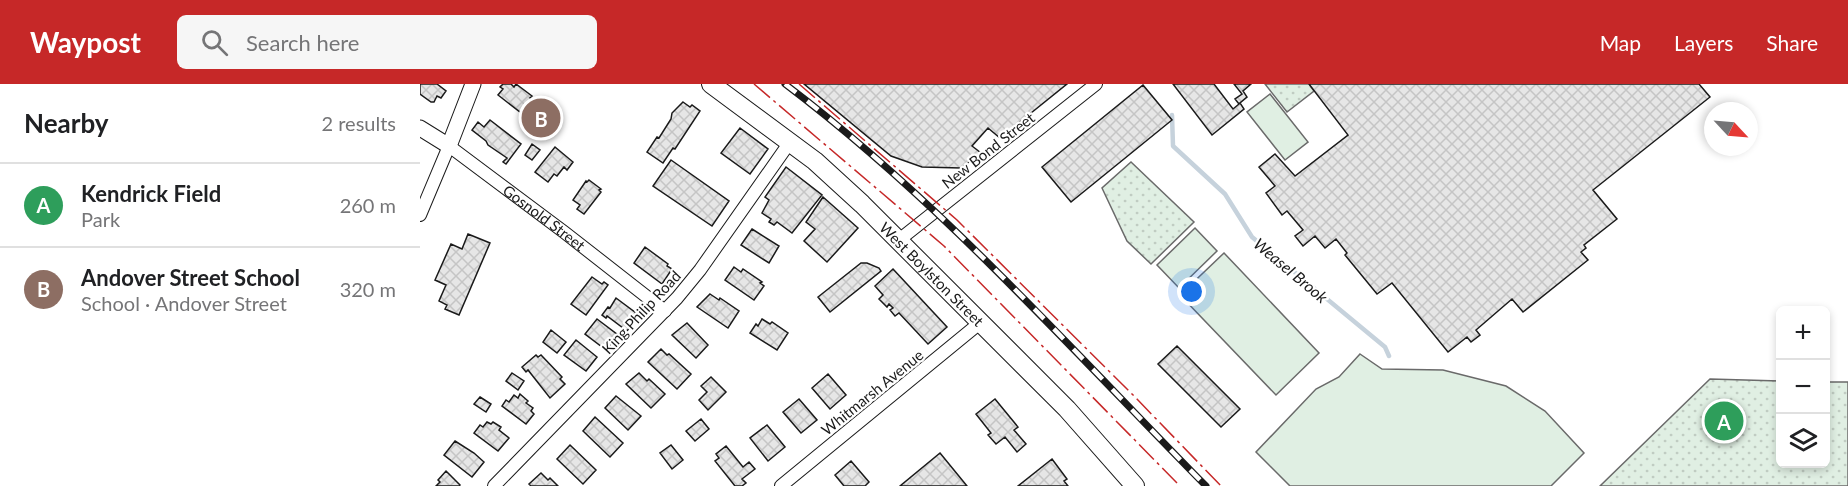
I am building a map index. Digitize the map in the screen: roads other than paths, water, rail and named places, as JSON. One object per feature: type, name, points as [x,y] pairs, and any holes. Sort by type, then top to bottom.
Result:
[{"type":"main road","name":"West Boylston Street","points":[[711,84],[831,175],[899,240],[950,294],[1067,409],[1128,484]]},
{"type":"street","points":[[420,215],[473,84]]},
{"type":"street","name":"New Bond Street","points":[[899,240],[1096,84]]},
{"type":"street","name":"Gosnold Street","points":[[420,128],[449,146],[665,311]]},
{"type":"street","name":"King Philip Road","points":[[494,486],[665,311],[700,270],[790,142]]},
{"type":"street","name":"Whitmarsh Avenue","points":[[781,486],[981,322]]},
{"type":"waterway","name":"Weasel Brook","points":[[1172,115],[1173,146],[1225,194],[1252,237],[1385,347],[1389,356]]},
{"type":"railway","points":[[785,84],[842,129],[950,226],[1003,277],[1206,486]]},
{"type":"place","name":"Andover Street School","points":[[541,118]]},
{"type":"place","name":"Kendrick Field","points":[[1724,421]]}]
